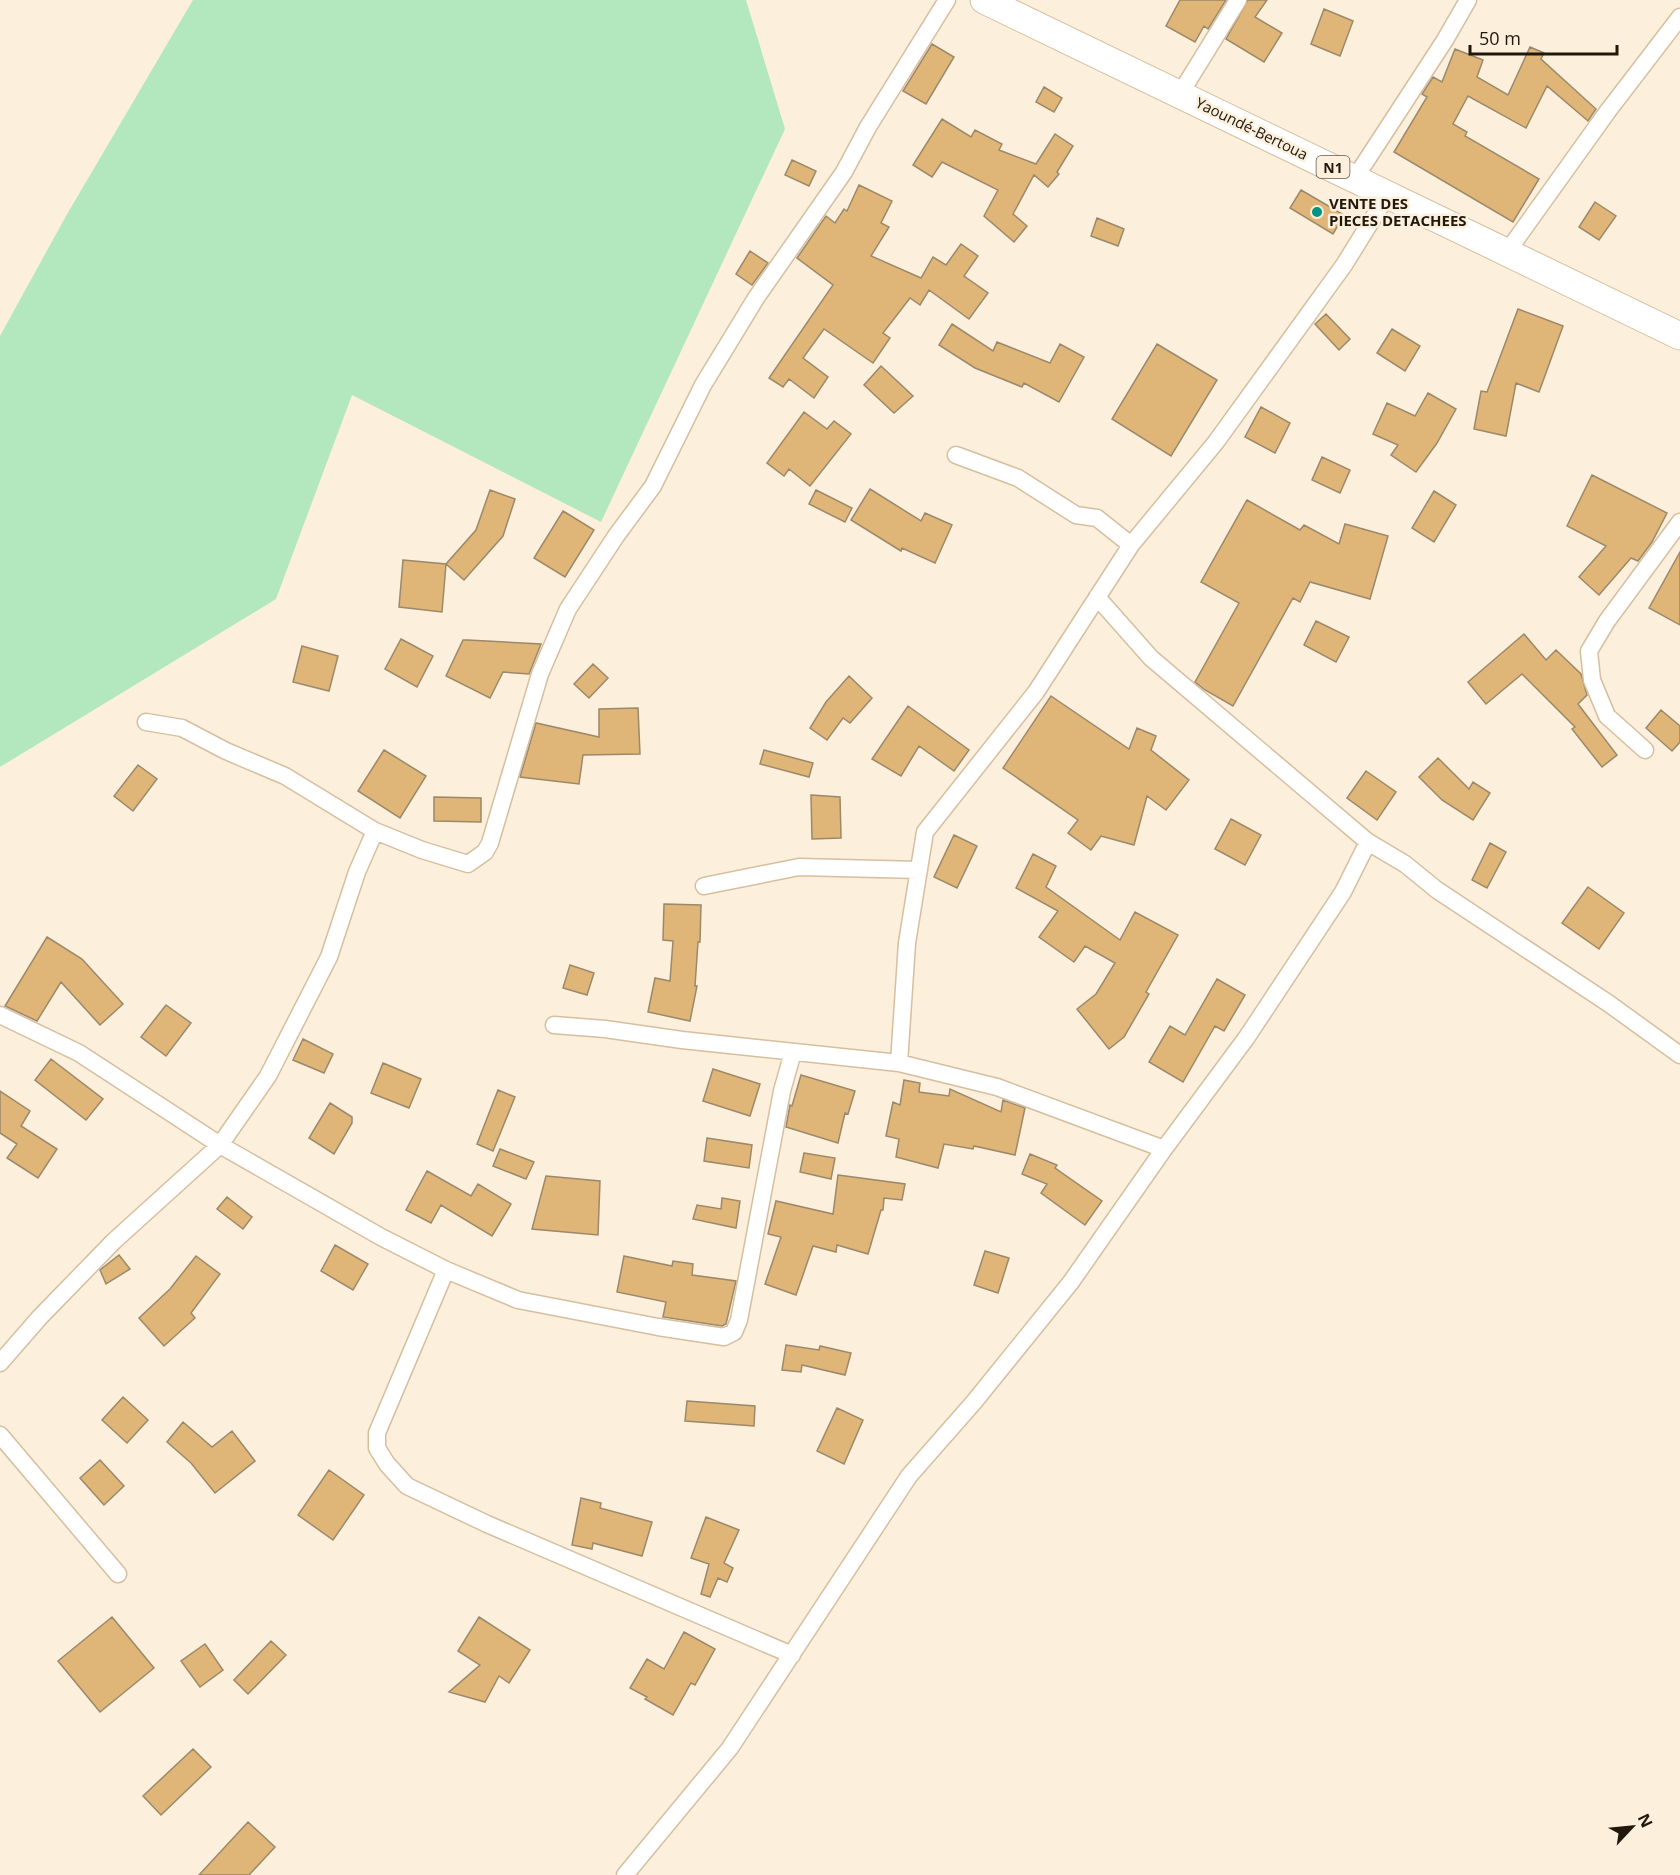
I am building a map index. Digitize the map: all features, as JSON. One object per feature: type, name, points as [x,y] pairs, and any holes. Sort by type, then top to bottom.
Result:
[{"type":"highway","name":"Yaoundé-Bertoua","points":[[984,0],[1680,336]]},
{"type":"street","points":[[146,722],[182,728],[226,751],[285,776],[375,831],[422,850],[468,864],[485,852],[490,843],[540,674],[568,609],[616,536],[653,486],[703,385],[756,298],[844,172],[868,127],[947,0]]},
{"type":"street","points":[[1180,94],[1238,0]]},
{"type":"street","points":[[1355,178],[1445,40],[1468,0]]},
{"type":"street","points":[[1507,252],[1608,111],[1680,16]]},
{"type":"street","points":[[899,1063],[908,943],[925,832],[1036,692],[1131,545],[1216,442],[1344,265],[1388,194]]},
{"type":"street","points":[[956,455],[1018,478],[1076,515],[1097,518],[1131,545]]},
{"type":"street","points":[[1645,750],[1607,716],[1592,680],[1589,651],[1607,621],[1680,522]]},
{"type":"street","points":[[1097,597],[1151,658],[1368,842],[1405,864],[1437,890],[1608,1003],[1680,1055]]},
{"type":"street","points":[[0,1363],[40,1317],[114,1241],[220,1145],[268,1076],[328,957],[357,872],[375,831]]},
{"type":"street","points":[[625,1875],[730,1748],[909,1476],[974,1401],[1071,1282],[1164,1149],[1247,1037],[1343,892],[1368,842]]},
{"type":"street","points":[[704,885],[799,867],[919,870]]},
{"type":"street","points":[[0,1015],[79,1053],[220,1145],[381,1237],[446,1270],[518,1300],[658,1327],[724,1337],[734,1332],[739,1320],[783,1091],[793,1052]]},
{"type":"street","points":[[554,1025],[899,1063],[997,1087],[1164,1149]]},
{"type":"street","points":[[446,1270],[377,1433],[377,1448],[387,1464],[407,1486],[487,1524],[792,1655]]},
{"type":"street","points":[[0,1435],[118,1574]]},
{"type":"green space","points":[[193,0],[746,0],[785,129],[601,522],[352,395],[276,599],[0,767],[0,336],[66,216]]},
{"type":"building","points":[[1180,0],[1226,0],[1208,29],[1204,26],[1195,42],[1166,26]]},
{"type":"building","points":[[1248,0],[1267,0],[1255,17],[1282,33],[1264,62],[1226,39]]},
{"type":"building","points":[[1324,9],[1353,21],[1340,56],[1311,44]]},
{"type":"building","points":[[932,44],[954,57],[926,104],[903,91]]},
{"type":"building","points":[[1530,47],[1544,53],[1541,59],[1596,109],[1588,121],[1547,86],[1526,128],[1468,96],[1453,124],[1467,132],[1465,136],[1539,179],[1513,222],[1394,152],[1427,97],[1422,94],[1433,77],[1442,82],[1455,49],[1483,60],[1477,77],[1508,95]]},
{"type":"building","points":[[1044,87],[1062,98],[1054,112],[1036,102]]},
{"type":"building","points":[[942,119],[971,137],[975,130],[1002,144],[999,150],[1036,164],[1055,134],[1073,146],[1057,172],[1059,174],[1048,187],[1034,175],[1013,214],[1027,226],[1014,242],[984,216],[998,190],[942,162],[932,177],[913,165]]},
{"type":"building","points":[[792,160],[816,171],[809,186],[785,175]]},
{"type":"building","points":[[859,185],[892,201],[881,223],[889,227],[871,256],[921,278],[933,257],[946,265],[961,244],[978,256],[964,276],[988,293],[969,319],[929,290],[920,305],[910,298],[883,333],[890,338],[873,363],[824,329],[803,358],[828,377],[814,398],[789,379],[783,387],[769,378],[833,285],[797,258],[826,216],[835,223],[844,209],[847,211]]},
{"type":"building","name":"VENTE DES PIECES DETACHEES","points":[[1301,190],[1344,215],[1333,234],[1290,208]]},
{"type":"building","points":[[1595,202],[1616,216],[1599,240],[1579,227]]},
{"type":"building","points":[[1097,218],[1124,229],[1118,246],[1091,236]]},
{"type":"building","points":[[750,251],[768,263],[752,285],[736,274]]},
{"type":"building","points":[[1518,309],[1563,326],[1539,392],[1516,383],[1506,436],[1474,429],[1481,391],[1487,392]]},
{"type":"building","points":[[1326,314],[1350,339],[1339,350],[1315,324]]},
{"type":"building","points":[[952,324],[993,351],[997,342],[1050,363],[1060,344],[1084,357],[1059,402],[1024,383],[1022,387],[975,368],[939,345]]},
{"type":"building","points":[[1392,329],[1420,346],[1405,371],[1377,353]]},
{"type":"building","points":[[1157,344],[1217,380],[1171,456],[1112,419]]},
{"type":"building","points":[[881,366],[913,396],[894,413],[864,385]]},
{"type":"building","points":[[1428,393],[1456,409],[1437,443],[1416,472],[1391,455],[1398,445],[1373,434],[1387,403],[1415,416]]},
{"type":"building","points":[[1261,407],[1290,423],[1275,453],[1245,437]]},
{"type":"building","points":[[804,412],[827,429],[834,421],[851,434],[810,486],[789,469],[784,476],[767,463]]},
{"type":"building","points":[[1322,457],[1350,470],[1340,493],[1312,480]]},
{"type":"building","points":[[1592,475],[1667,513],[1652,542],[1638,561],[1631,558],[1599,595],[1579,577],[1606,546],[1567,526]]},
{"type":"building","points":[[870,489],[921,521],[925,513],[952,525],[935,563],[902,548],[901,551],[851,520]]},
{"type":"building","points":[[490,490],[515,499],[503,536],[464,580],[446,564],[476,530]]},
{"type":"building","points":[[816,490],[852,508],[845,522],[809,504]]},
{"type":"building","points":[[1434,491],[1456,505],[1434,542],[1412,528]]},
{"type":"building","points":[[1247,500],[1300,530],[1304,525],[1339,544],[1345,524],[1388,536],[1370,599],[1310,582],[1300,602],[1293,598],[1233,706],[1195,682],[1239,603],[1201,582]]},
{"type":"building","points":[[563,511],[594,530],[565,577],[534,558]]},
{"type":"building","points":[[1680,552],[1680,625],[1649,608]]},
{"type":"building","points":[[403,560],[446,564],[442,612],[399,607]]},
{"type":"building","points":[[1316,621],[1349,637],[1336,662],[1304,645]]},
{"type":"building","points":[[1524,634],[1546,660],[1556,650],[1581,674],[1587,695],[1578,704],[1617,755],[1602,767],[1572,729],[1575,727],[1522,674],[1486,704],[1468,682]]},
{"type":"building","points":[[401,639],[433,656],[417,687],[385,669]]},
{"type":"building","points":[[463,640],[541,644],[529,674],[503,672],[490,698],[446,676]]},
{"type":"building","points":[[302,646],[338,656],[329,691],[293,682]]},
{"type":"building","points":[[593,664],[608,678],[589,698],[574,684]]},
{"type":"building","points":[[849,676],[872,698],[850,723],[843,718],[827,740],[810,728],[826,702]]},
{"type":"building","points":[[1051,696],[1129,749],[1137,728],[1156,736],[1151,750],[1189,780],[1166,810],[1147,796],[1134,845],[1101,836],[1091,850],[1068,833],[1078,820],[1003,768]]},
{"type":"building","points":[[908,706],[969,750],[954,771],[919,746],[901,776],[872,759]]},
{"type":"building","points":[[638,708],[640,754],[583,755],[579,784],[520,777],[536,723],[599,737],[599,709]]},
{"type":"building","points":[[1661,710],[1680,726],[1680,742],[1672,751],[1646,728]]},
{"type":"building","points":[[384,750],[426,776],[400,818],[358,791]]},
{"type":"building","points":[[764,750],[813,763],[809,777],[760,764]]},
{"type":"building","points":[[1438,758],[1469,789],[1473,782],[1490,793],[1473,820],[1442,800],[1419,777]]},
{"type":"building","points":[[138,765],[157,779],[133,811],[114,796]]},
{"type":"building","points":[[1366,771],[1396,792],[1377,820],[1347,798]]},
{"type":"building","points":[[811,795],[840,797],[841,838],[812,839]]},
{"type":"building","points":[[434,797],[481,798],[481,822],[434,821]]},
{"type":"building","points":[[1231,819],[1261,835],[1245,865],[1215,849]]},
{"type":"building","points":[[954,835],[977,846],[957,888],[934,877]]},
{"type":"building","points":[[1490,843],[1506,852],[1487,888],[1472,880]]},
{"type":"building","points":[[1033,854],[1056,866],[1046,887],[1120,940],[1135,912],[1178,935],[1146,992],[1149,994],[1124,1037],[1109,1049],[1077,1009],[1096,994],[1115,963],[1085,946],[1074,962],[1039,937],[1058,911],[1016,888]]},
{"type":"building","points":[[1588,887],[1624,913],[1599,949],[1562,923]]},
{"type":"building","points":[[664,904],[701,905],[695,986],[697,986],[690,1021],[648,1012],[655,978],[670,981],[673,941],[663,940]]},
{"type":"building","points":[[47,937],[82,959],[123,1004],[100,1025],[61,982],[37,1021],[5,1006]]},
{"type":"building","points":[[570,965],[594,973],[587,995],[563,988]]},
{"type":"building","points":[[1217,979],[1245,995],[1224,1031],[1215,1026],[1183,1082],[1149,1062],[1170,1026],[1185,1035]]},
{"type":"building","points":[[166,1005],[191,1023],[166,1056],[141,1037]]},
{"type":"building","points":[[303,1039],[333,1054],[324,1073],[293,1060]]},
{"type":"building","points":[[51,1059],[103,1099],[86,1120],[35,1080]]},
{"type":"building","points":[[383,1063],[421,1079],[409,1108],[371,1093]]},
{"type":"building","points":[[713,1069],[760,1084],[750,1116],[703,1101]]},
{"type":"building","points":[[801,1075],[855,1091],[848,1114],[845,1113],[838,1143],[786,1127],[790,1105],[792,1106]]},
{"type":"building","points":[[904,1080],[920,1083],[919,1092],[949,1096],[950,1089],[1001,1112],[1003,1100],[1025,1108],[1015,1155],[974,1146],[973,1149],[944,1144],[938,1168],[896,1157],[899,1139],[886,1136],[893,1102],[900,1105]]},
{"type":"building","points":[[498,1090],[515,1097],[493,1151],[477,1144]]},
{"type":"building","points":[[0,1091],[30,1111],[21,1126],[57,1149],[38,1178],[7,1158],[17,1144],[0,1133]]},
{"type":"building","points":[[330,1103],[352,1117],[352,1123],[334,1154],[309,1138]]},
{"type":"building","points":[[707,1138],[752,1145],[749,1168],[704,1161]]},
{"type":"building","points":[[500,1149],[534,1162],[526,1179],[493,1166]]},
{"type":"building","points":[[804,1153],[835,1158],[831,1179],[800,1172]]},
{"type":"building","points":[[1030,1154],[1057,1165],[1055,1168],[1102,1201],[1085,1225],[1041,1193],[1047,1184],[1022,1174]]},
{"type":"building","points":[[427,1171],[471,1196],[478,1184],[511,1204],[492,1236],[441,1205],[431,1223],[406,1210]]},
{"type":"building","points":[[838,1175],[905,1184],[902,1200],[884,1198],[883,1210],[881,1210],[868,1254],[837,1245],[836,1252],[813,1246],[796,1295],[765,1284],[781,1237],[768,1234],[776,1201],[833,1214]]},
{"type":"building","points":[[546,1176],[600,1181],[598,1235],[532,1229]]},
{"type":"building","points":[[227,1197],[252,1217],[243,1229],[217,1209]]},
{"type":"building","points":[[722,1198],[740,1201],[736,1228],[693,1219],[697,1205],[721,1209]]},
{"type":"building","points":[[335,1245],[368,1264],[353,1290],[321,1271]]},
{"type":"building","points":[[985,1251],[1009,1258],[998,1293],[974,1285]]},
{"type":"building","points":[[119,1255],[130,1269],[106,1284],[100,1270]]},
{"type":"building","points":[[196,1256],[220,1274],[191,1313],[195,1318],[164,1346],[139,1318],[170,1289]]},
{"type":"building","points":[[624,1256],[672,1266],[673,1261],[693,1264],[692,1275],[736,1281],[726,1324],[722,1326],[663,1317],[666,1302],[617,1292]]},
{"type":"building","points":[[786,1345],[819,1350],[820,1346],[851,1353],[845,1375],[802,1365],[801,1372],[782,1370]]},
{"type":"building","points":[[123,1397],[148,1420],[127,1443],[102,1420]]},
{"type":"building","points":[[687,1401],[755,1406],[754,1426],[685,1421]]},
{"type":"building","points":[[837,1408],[863,1420],[844,1464],[817,1451]]},
{"type":"building","points":[[183,1422],[212,1447],[232,1431],[255,1461],[215,1493],[191,1463],[167,1442]]},
{"type":"building","points":[[100,1460],[124,1486],[104,1505],[80,1478]]},
{"type":"building","points":[[329,1470],[364,1495],[333,1540],[298,1515]]},
{"type":"building","points":[[581,1498],[601,1503],[600,1508],[652,1522],[642,1556],[593,1543],[592,1549],[572,1545]]},
{"type":"building","points":[[706,1517],[739,1530],[724,1563],[733,1568],[727,1582],[718,1578],[710,1597],[701,1594],[709,1564],[691,1558]]},
{"type":"building","points":[[112,1617],[154,1668],[100,1712],[58,1661]]},
{"type":"building","points":[[479,1617],[530,1650],[509,1683],[499,1676],[485,1702],[449,1692],[480,1665],[458,1651]]},
{"type":"building","points":[[684,1632],[715,1649],[695,1685],[691,1683],[673,1715],[630,1688],[647,1659],[664,1669]]},
{"type":"building","points":[[271,1641],[286,1655],[248,1694],[234,1680]]},
{"type":"building","points":[[205,1644],[223,1670],[200,1687],[181,1661]]},
{"type":"building","points":[[193,1749],[211,1767],[161,1815],[143,1796]]},
{"type":"building","points":[[248,1822],[275,1847],[249,1875],[199,1875]]},
{"type":"place","name":"VENTE DES PIECES DETACHEES","points":[[1317,212]]}]
